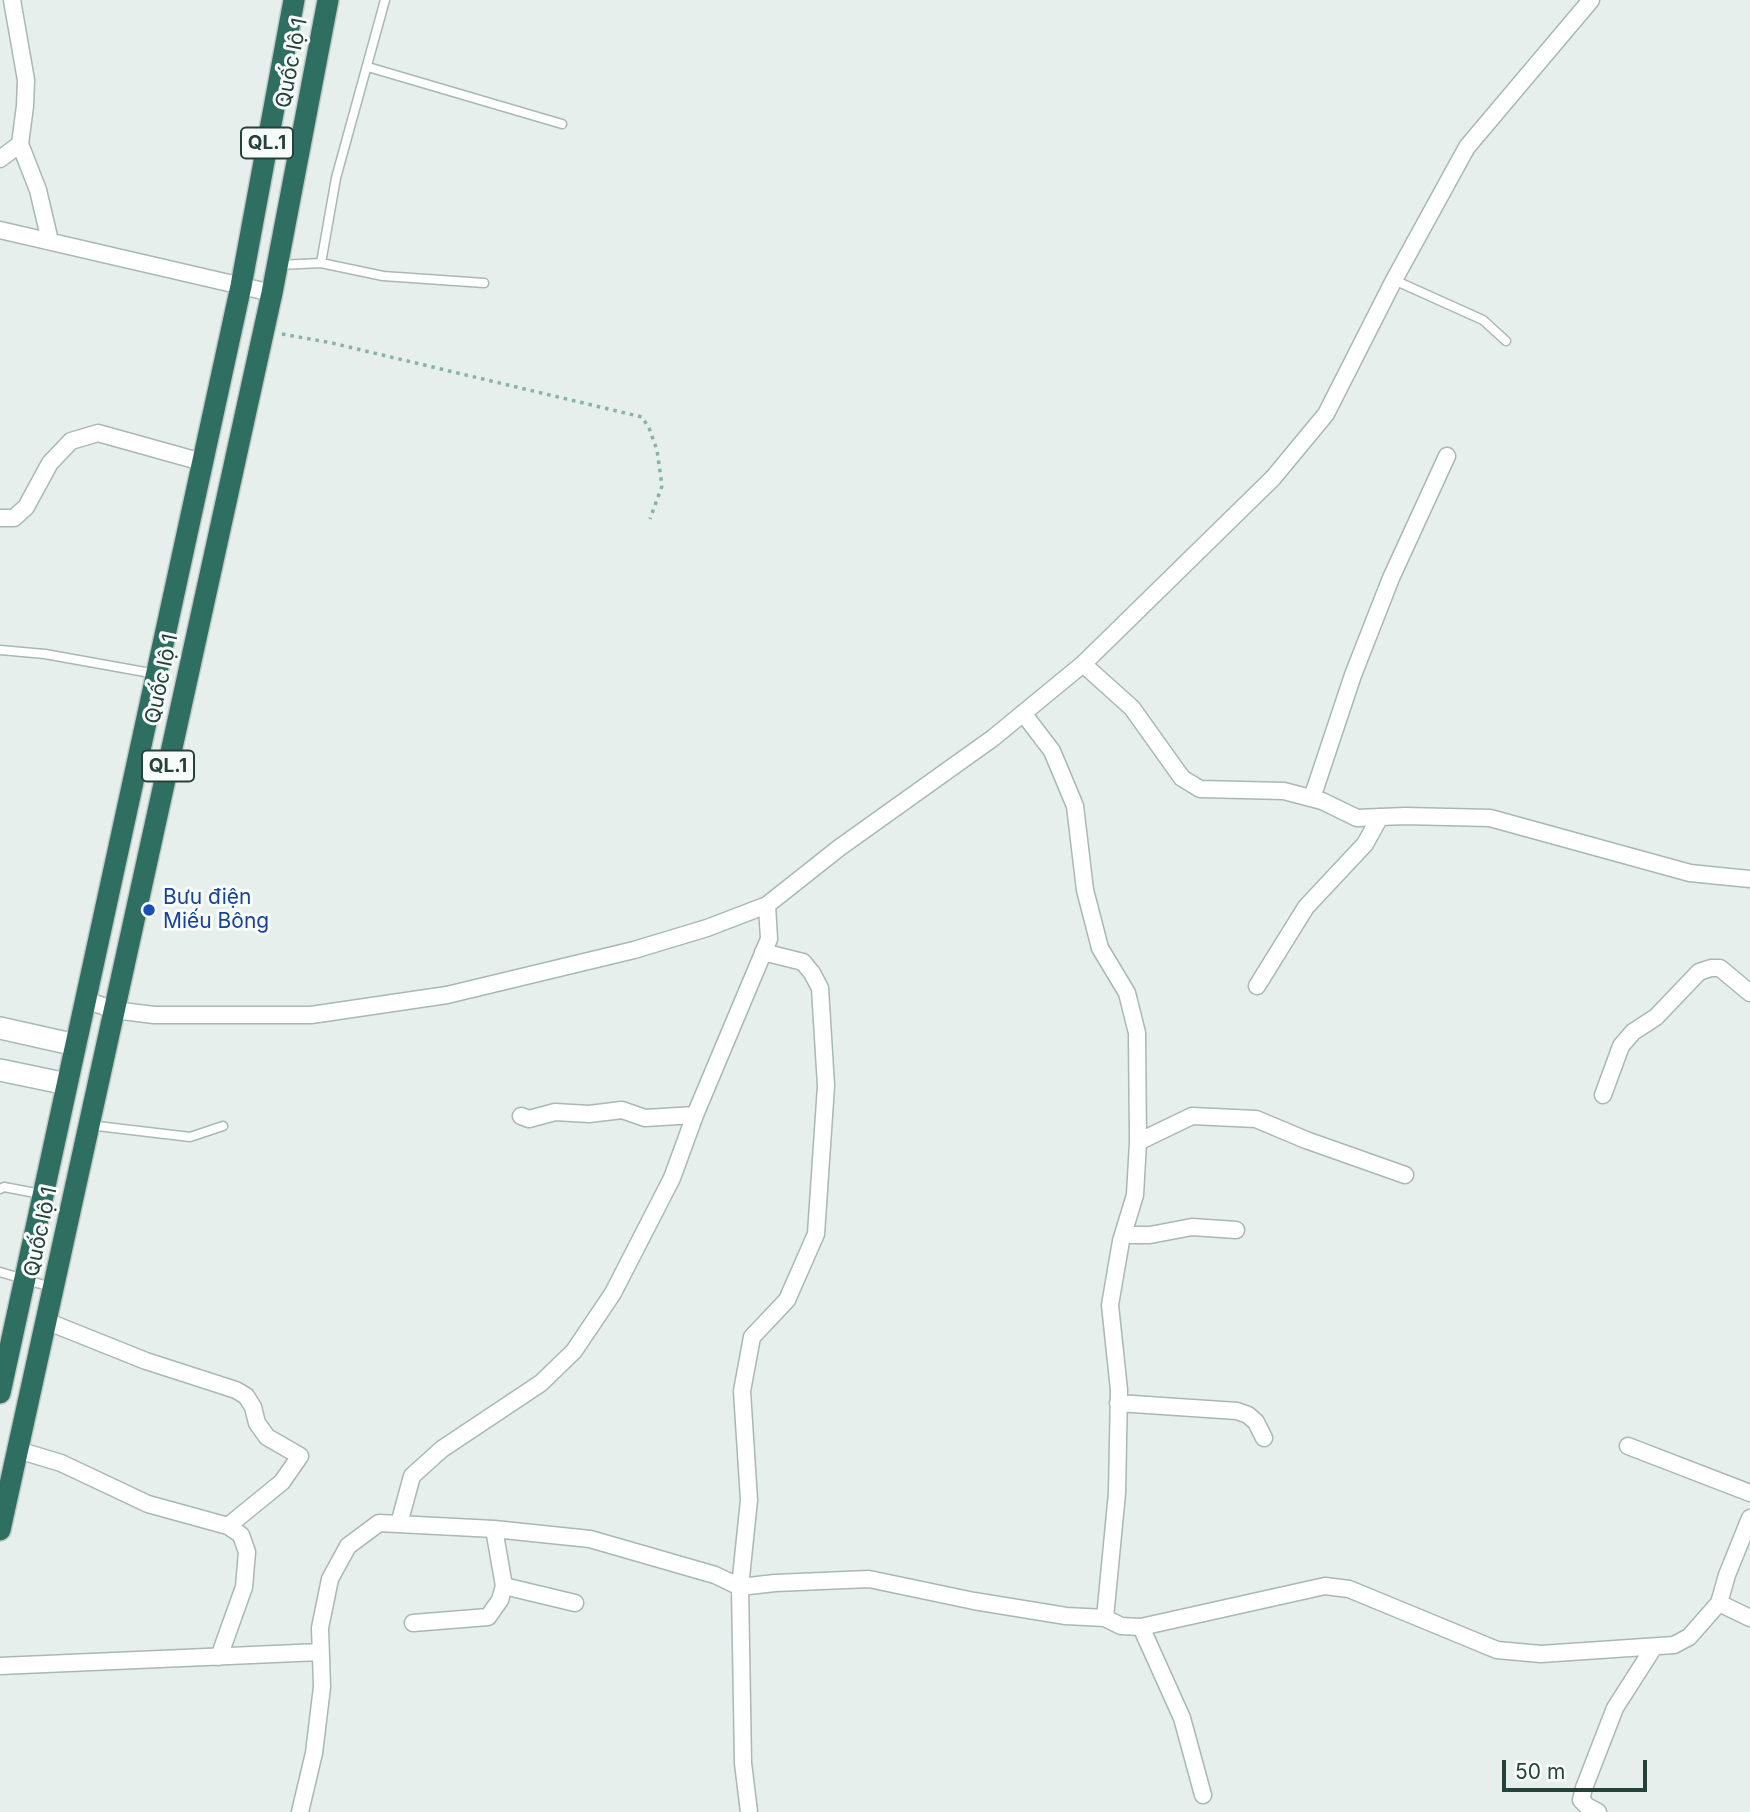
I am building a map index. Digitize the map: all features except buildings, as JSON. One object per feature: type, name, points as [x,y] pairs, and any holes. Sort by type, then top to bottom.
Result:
[{"type":"highway","name":"Quốc lộ 1","points":[[0,1393],[8,1322],[25,1280],[241,286],[294,0]]},
{"type":"highway","name":"Quốc lộ 1","points":[[0,1530],[272,293],[328,0]]},
{"type":"street","points":[[12,0],[8,22],[26,93],[20,144],[38,190],[50,241]]},
{"type":"street","points":[[86,1000],[114,1010],[154,1015],[311,1015],[447,995],[634,950],[708,928],[767,905],[839,848],[993,738],[1083,664],[1273,478],[1326,414],[1394,280],[1467,147],[1591,0]]},
{"type":"street","points":[[0,159],[20,144]]},
{"type":"street","points":[[0,230],[272,293]]},
{"type":"street","points":[[0,519],[13,519],[26,507],[50,463],[71,440],[98,433],[202,462]]},
{"type":"street","points":[[1312,798],[1353,675],[1391,578],[1447,456]]},
{"type":"street","points":[[1083,664],[1132,708],[1182,778],[1200,789],[1284,791],[1312,798],[1357,818],[1490,818],[1690,873],[1750,879]]},
{"type":"street","points":[[1023,713],[1052,751],[1075,806],[1085,890],[1100,948],[1127,993],[1137,1033],[1138,1142],[1135,1195],[1123,1235],[1110,1306],[1118,1403],[1116,1493],[1105,1618]]},
{"type":"street","points":[[1257,986],[1306,907],[1365,844],[1380,817]]},
{"type":"street","points":[[399,1524],[412,1476],[442,1449],[541,1383],[574,1351],[619,1282],[671,1178],[769,939],[767,905]]},
{"type":"street","points":[[749,1812],[743,1763],[740,1587],[749,1500],[742,1391],[752,1338],[787,1300],[816,1234],[826,1086],[820,988],[803,962],[763,952]]},
{"type":"street","points":[[1603,1095],[1621,1046],[1633,1032],[1656,1017],[1699,972],[1720,968],[1750,993]]},
{"type":"street","points":[[0,1028],[76,1045]]},
{"type":"street","points":[[0,1070],[67,1084]]},
{"type":"street","points":[[521,1116],[529,1119],[555,1112],[589,1114],[622,1110],[645,1118],[695,1115]]},
{"type":"street","points":[[1138,1142],[1192,1115],[1256,1119],[1405,1175]]},
{"type":"street","points":[[1123,1235],[1150,1235],[1192,1227],[1236,1230]]},
{"type":"street","points":[[46,1321],[146,1361],[236,1390],[246,1396],[257,1423],[267,1437],[300,1456],[282,1482],[228,1526]]},
{"type":"street","points":[[1118,1403],[1237,1411],[1256,1422],[1264,1437]]},
{"type":"street","points":[[1628,1446],[1750,1493]]},
{"type":"street","points":[[18,1450],[61,1463],[148,1504],[228,1526],[241,1535],[247,1552],[244,1587],[219,1657]]},
{"type":"street","points":[[300,1812],[315,1740],[322,1688],[320,1628],[330,1579],[348,1546],[379,1523],[494,1529],[590,1539],[715,1575],[740,1587],[869,1579],[974,1601],[1066,1616],[1105,1618],[1121,1626],[1141,1627],[1325,1586],[1349,1589],[1497,1650],[1541,1654],[1674,1645],[1689,1637],[1719,1603],[1750,1518]]},
{"type":"street","points":[[413,1623],[488,1617],[500,1600],[504,1586],[494,1529]]},
{"type":"street","points":[[504,1586],[575,1603]]},
{"type":"street","points":[[1719,1603],[1750,1618]]},
{"type":"street","points":[[1141,1627],[1182,1718],[1203,1795]]},
{"type":"street","points":[[1598,1812],[1581,1800],[1584,1788],[1615,1707],[1654,1647]]},
{"type":"street","points":[[0,1666],[320,1653]]},
{"type":"lane","points":[[321,263],[336,178],[384,0]]},
{"type":"lane","points":[[368,67],[562,124]]},
{"type":"lane","points":[[277,265],[321,263],[383,276],[484,283]]},
{"type":"lane","points":[[1394,280],[1483,320],[1506,341]]},
{"type":"lane","points":[[0,650],[44,654],[156,674]]},
{"type":"lane","points":[[89,1125],[190,1137],[223,1126]]},
{"type":"lane","points":[[0,1189],[4,1187],[44,1195]]},
{"type":"lane","points":[[0,1272],[53,1288]]},
{"type":"path","points":[[264,330],[332,343],[642,418],[657,450],[662,486],[650,519]]},
{"type":"place","name":"Bưu điện Miếu Bông","points":[[149,910]]}]
